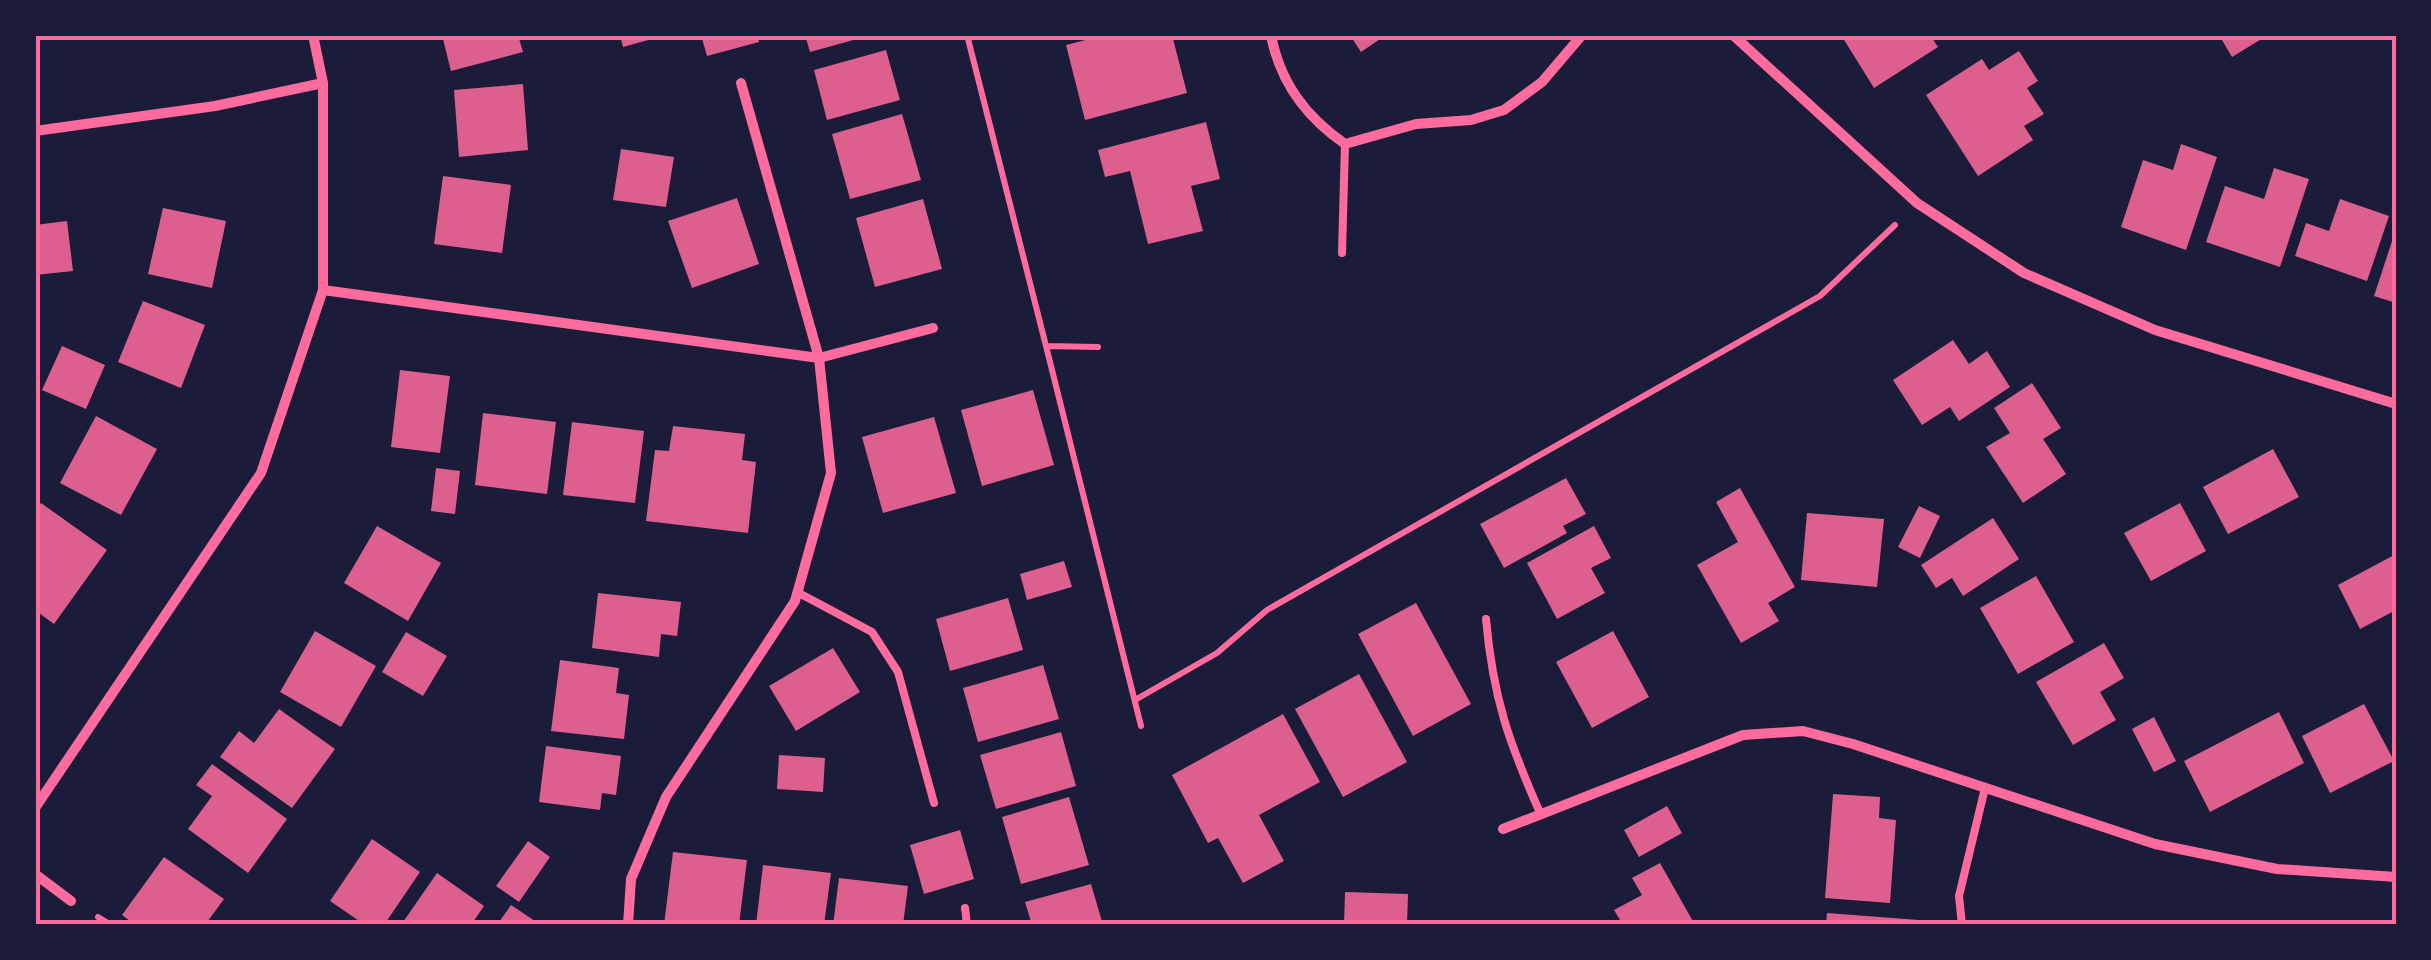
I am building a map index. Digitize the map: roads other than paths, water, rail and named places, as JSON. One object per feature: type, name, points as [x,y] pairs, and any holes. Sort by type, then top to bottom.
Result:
[{"type":"street","points":[[35,808],[261,473],[323,290],[323,82],[313,35]]},
{"type":"street","points":[[1270,35],[1290,89],[1312,122],[1345,144],[1416,124],[1471,120],[1504,110],[1542,82],[1582,35]]},
{"type":"street","points":[[1733,35],[1918,203],[2024,274],[2155,330],[2396,404]]},
{"type":"street","points":[[35,131],[215,106],[323,82]]},
{"type":"street","points":[[628,925],[631,879],[666,796],[797,592],[832,473],[819,358],[740,83]]},
{"type":"street","points":[[323,290],[819,358],[933,328]]},
{"type":"street","points":[[1503,829],[1744,735],[1803,731],[2155,844],[2276,868],[2396,877]]},
{"type":"street","points":[[35,874],[71,901]]},
{"type":"lane","points":[[1342,253],[1345,144]]},
{"type":"lane","points":[[797,592],[850,616],[872,632],[881,645],[898,672],[934,803]]},
{"type":"lane","points":[[1486,619],[1491,676],[1506,738],[1542,815]]},
{"type":"lane","points":[[1962,925],[1958,896],[1985,788]]},
{"type":"lane","points":[[965,908],[967,925]]}]
